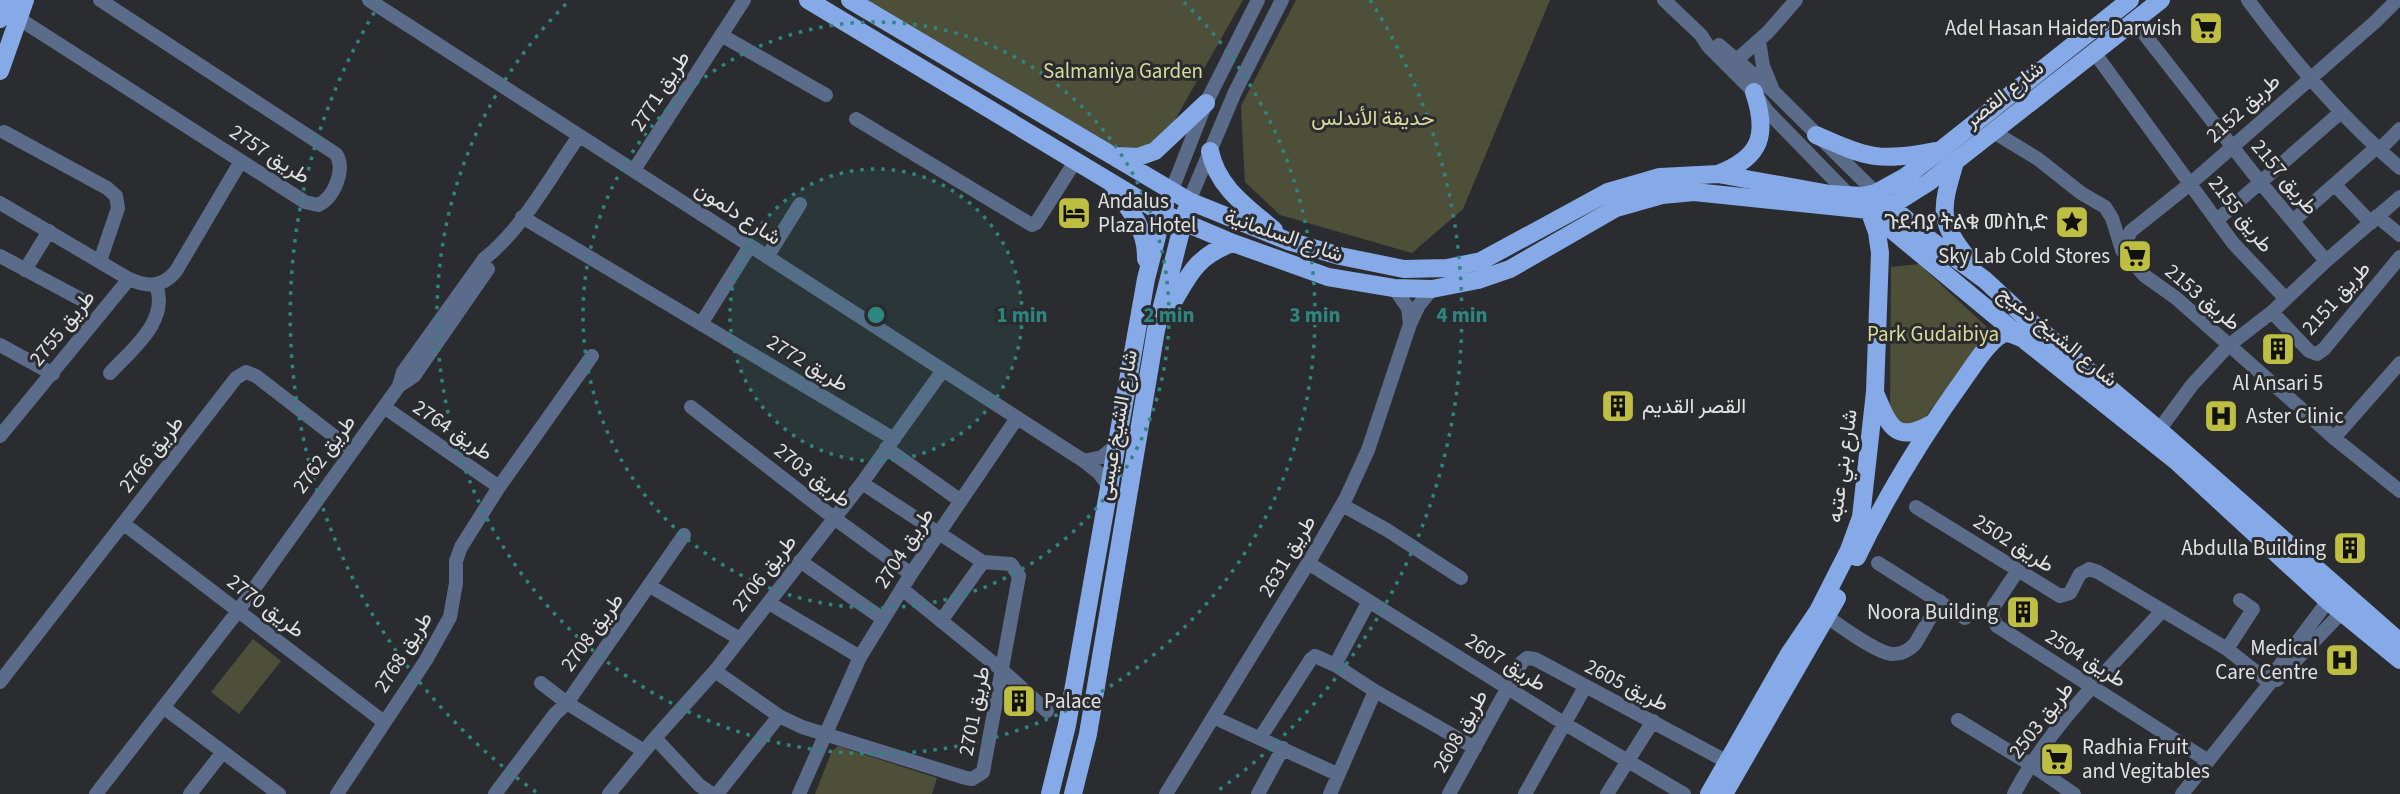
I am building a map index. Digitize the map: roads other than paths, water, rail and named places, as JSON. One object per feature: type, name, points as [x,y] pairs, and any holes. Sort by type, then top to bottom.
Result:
[{"type":"main road","points":[[0,19],[7,0]]},
{"type":"main road","points":[[0,71],[25,0]]},
{"type":"main road","name":"شارع السلمانية","points":[[808,0],[1162,213],[1233,243],[1328,277],[1394,288],[1432,289],[1478,280],[1510,269],[1616,208],[1662,195],[1694,192],[1869,210]]},
{"type":"main road","name":"شارع السلمانية","points":[[850,0],[1189,201],[1288,241],[1340,256],[1404,269],[1447,268],[1492,256],[1608,192],[1660,177],[1718,174],[1849,195]]},
{"type":"main road","name":"شارع القصر","points":[[1849,195],[1876,193],[1905,177],[2130,0]]},
{"type":"main road","name":"شارع القصر","points":[[1869,210],[1891,206],[1955,162],[2161,0]]},
{"type":"main road","points":[[1718,174],[1737,167],[1754,149],[1761,128],[1761,114],[1754,92]]},
{"type":"main road","points":[[1113,155],[1138,158],[1155,150],[1206,103]]},
{"type":"main road","points":[[1816,135],[1861,155],[1877,158],[1896,158],[1942,149]]},
{"type":"main road","points":[[1210,151],[1212,164],[1232,194],[1288,241]]},
{"type":"main road","points":[[1955,162],[1945,193],[1943,213],[1947,228],[1958,247],[1986,280]]},
{"type":"main road","points":[[1105,178],[1129,207],[1147,243],[1146,279]]},
{"type":"main road","name":"شارع الشيخ عيسى","points":[[1050,794],[1067,724],[1146,279],[1162,213],[1171,192]]},
{"type":"main road","points":[[1869,210],[1876,193]]},
{"type":"main road","name":"شارع الشيخ دعيج","points":[[1876,193],[1930,239],[1986,280],[2159,430],[2400,660]]},
{"type":"main road","name":"شارع الشيخ دعيج","points":[[1849,195],[2176,461],[2340,600],[2400,642]]},
{"type":"main road","name":"شارع الشيخ عيسى","points":[[1073,794],[1088,734],[1156,330],[1189,201]]},
{"type":"main road","name":"شارع بني عتبه","points":[[1823,614],[1861,517],[1875,392],[1880,253],[1877,232],[1869,210]]},
{"type":"main road","points":[[1156,330],[1197,264],[1206,255],[1233,243]]},
{"type":"main road","name":"شارع بني عتبه","points":[[1719,793],[1934,423],[1976,362],[1997,338],[2011,333],[2027,342]]},
{"type":"main road","points":[[1875,392],[1886,418],[1902,433],[1912,433],[1934,423]]},
{"type":"street","name":"طريق 2757","points":[[19,18],[312,205],[318,205],[327,198],[341,167],[340,161],[331,150],[100,0]]},
{"type":"street","name":"شارع دلمون","points":[[369,0],[1084,461],[1099,473],[1110,488]]},
{"type":"street","name":"طريق 2771","points":[[634,170],[744,0]]},
{"type":"street","name":"شارع الشيخ عيسى","points":[[1171,192],[1206,103],[1258,0]]},
{"type":"street","points":[[1262,41],[1266,19],[1275,0]]},
{"type":"street","name":"شارع الشيخ عيسى","points":[[1189,201],[1235,92],[1282,0]]},
{"type":"street","name":"شارع الشيخ دعيج","points":[[1664,0],[1701,35],[1712,39],[1737,66],[1768,111],[1849,195]]},
{"type":"street","points":[[1737,66],[1796,0]]},
{"type":"street","points":[[2248,0],[2310,77],[2378,149],[2400,167]]},
{"type":"street","name":"طريق 2152","points":[[2122,250],[2131,231],[2190,184],[2375,22],[2396,0]]},
{"type":"street","name":"طريق 2157","points":[[2134,21],[2260,182],[2326,261]]},
{"type":"street","points":[[1737,66],[1760,47],[1768,32]]},
{"type":"street","points":[[721,34],[826,95]]},
{"type":"street","points":[[1760,47],[1763,66],[1774,92]]},
{"type":"street","name":"طريق 2155","points":[[2094,52],[2233,243],[2285,298]]},
{"type":"street","name":"شارع الشيخ دعيج","points":[[1737,66],[1774,92],[1876,193]]},
{"type":"street","points":[[2217,220],[2342,112]]},
{"type":"street","points":[[856,119],[1032,225],[1036,223],[1076,160]]},
{"type":"street","points":[[2294,220],[2400,129]]},
{"type":"street","name":"طريق 2153","points":[[1992,131],[2038,159],[2081,193],[2105,207],[2112,218],[2122,250],[2145,276],[2176,298],[2334,438],[2400,491]]},
{"type":"street","points":[[5,132],[107,188],[116,196],[118,208],[100,261]]},
{"type":"street","name":"طريق 2762","points":[[96,794],[238,611],[399,386],[403,372],[484,259],[495,250],[522,217],[579,135]]},
{"type":"street","points":[[110,373],[154,322],[159,304],[156,285],[176,271],[241,161]]},
{"type":"street","points":[[2335,185],[2374,220],[2400,235]]},
{"type":"street","name":"طريق 2151","points":[[2159,430],[2192,385],[2228,346],[2272,312],[2400,197]]},
{"type":"street","name":"طريق 2755","points":[[0,202],[129,279],[142,285],[156,285]]},
{"type":"street","points":[[767,257],[800,204]]},
{"type":"street","name":"طريق 2772","points":[[522,217],[701,324],[890,443]]},
{"type":"street","points":[[25,270],[48,231]]},
{"type":"street","points":[[701,324],[750,246]]},
{"type":"street","points":[[0,256],[86,302]]},
{"type":"street","name":"طريق 2151","points":[[2272,312],[2309,351],[2317,354],[2400,257]]},
{"type":"street","name":"طريق 2755","points":[[0,436],[129,279]]},
{"type":"street","points":[[1394,288],[1408,308],[1410,324]]},
{"type":"street","name":"طريق 2631","points":[[1166,794],[1342,505],[1368,450],[1410,324],[1419,305],[1432,289]]},
{"type":"street","points":[[0,345],[52,374]]},
{"type":"street","name":"طريق 2768","points":[[337,794],[426,660],[450,617],[456,583],[456,561],[461,547],[499,486],[592,356]]},
{"type":"street","points":[[2334,438],[2400,362]]},
{"type":"street","name":"طريق 2706","points":[[609,794],[715,671],[769,603],[862,483],[943,370]]},
{"type":"street","name":"طريق 2766","points":[[0,682],[5,666],[124,524],[236,378],[246,372],[256,376],[352,450]]},
{"type":"street","name":"طريق 2764","points":[[384,407],[499,486]]},
{"type":"street","name":"طريق 2703","points":[[691,407],[911,574]]},
{"type":"street","name":"طريق 2704","points":[[799,794],[860,657],[911,574],[1017,418]]},
{"type":"street","name":"طريق 2704","points":[[890,443],[961,501]]},
{"type":"street","points":[[1084,461],[1102,457],[1118,444]]},
{"type":"street","name":"طريق 2701","points":[[824,735],[966,778],[978,777],[985,766],[1019,576],[1011,564],[983,562],[862,483]]},
{"type":"street","points":[[1342,505],[1387,530],[1461,578]]},
{"type":"street","name":"طريق 2502","points":[[1916,507],[2060,596],[2070,593],[2080,574],[2089,569],[2098,572],[2227,649],[2270,683]]},
{"type":"street","name":"طريق 2770","points":[[124,524],[384,722]]},
{"type":"street","name":"طريق 2708","points":[[495,794],[555,714],[567,703],[684,535]]},
{"type":"street","name":"طريق 2704","points":[[800,561],[883,619]]},
{"type":"street","points":[[941,621],[983,562]]},
{"type":"street","name":"طريق 2607","points":[[1308,563],[1565,724],[1684,794]]},
{"type":"street","points":[[1878,563],[1965,618]]},
{"type":"street","name":"طريق 2504","points":[[2018,570],[1994,606],[1992,616],[1997,626],[2208,761]]},
{"type":"street","name":"طريق 2708","points":[[650,586],[740,639]]},
{"type":"street","points":[[902,589],[1003,671],[1047,711]]},
{"type":"street","points":[[2227,649],[2253,609],[2240,600]]},
{"type":"street","points":[[2182,794],[2270,683],[2281,677],[2340,600]]},
{"type":"street","points":[[1335,665],[1369,601]]},
{"type":"street","points":[[1823,614],[1881,652],[1896,654],[1915,644],[1940,601]]},
{"type":"street","points":[[769,603],[860,657]]},
{"type":"street","name":"طريق 2503","points":[[2014,794],[2030,764],[2093,687],[2161,612]]},
{"type":"street","points":[[1260,737],[1311,659],[1319,657],[1475,748]]},
{"type":"street","name":"طريق 2605","points":[[1507,688],[1521,662],[1527,658],[1535,659],[1733,765]]},
{"type":"street","points":[[715,671],[779,716],[824,735]]},
{"type":"street","name":"طريق 2708","points":[[541,683],[567,703],[644,751]]},
{"type":"street","points":[[1525,794],[1586,687]]},
{"type":"street","name":"طريق 2608","points":[[1449,794],[1507,688]]},
{"type":"street","points":[[1330,794],[1375,691]]},
{"type":"street","points":[[163,707],[278,794]]},
{"type":"street","points":[[717,794],[779,716]]},
{"type":"street","points":[[1213,717],[1337,774]]},
{"type":"street","points":[[1958,720],[2074,794]]},
{"type":"street","points":[[1607,794],[1653,721]]},
{"type":"street","points":[[655,738],[697,789],[712,794]]},
{"type":"street","points":[[1258,794],[1283,748]]},
{"type":"street","points":[[190,794],[222,753]]},
{"type":"place","name":"Adel Hasan Haider Darwish","points":[[2206,28]]},
{"type":"place","name":"Andalus Plaza Hotel","points":[[1074,213]]},
{"type":"place","name":"ጉደብያ ትልቁ መስኪድ","points":[[2072,222]]},
{"type":"place","name":"Sky Lab Cold Stores","points":[[2135,256]]},
{"type":"place","name":"Al Ansari 5","points":[[2278,349]]},
{"type":"place","name":"القصر القديم","points":[[1618,406]]},
{"type":"place","name":"Aster Clinic","points":[[2221,416]]},
{"type":"place","name":"Abdulla Building","points":[[2350,548]]},
{"type":"place","name":"Noora Building","points":[[2023,612]]},
{"type":"place","name":"Medical Care Centre","points":[[2342,660]]},
{"type":"place","name":"Palace","points":[[1019,701]]},
{"type":"place","name":"Radhia Fruit and Vegitables","points":[[2057,759]]},
{"type":"park label","name":"Salmaniya Garden","points":[[1123,71]]},
{"type":"park label","name":"حديقة الأندلس","points":[[1373,118]]},
{"type":"park label","name":"Park Gudaibiya","points":[[1933,334]]}]
